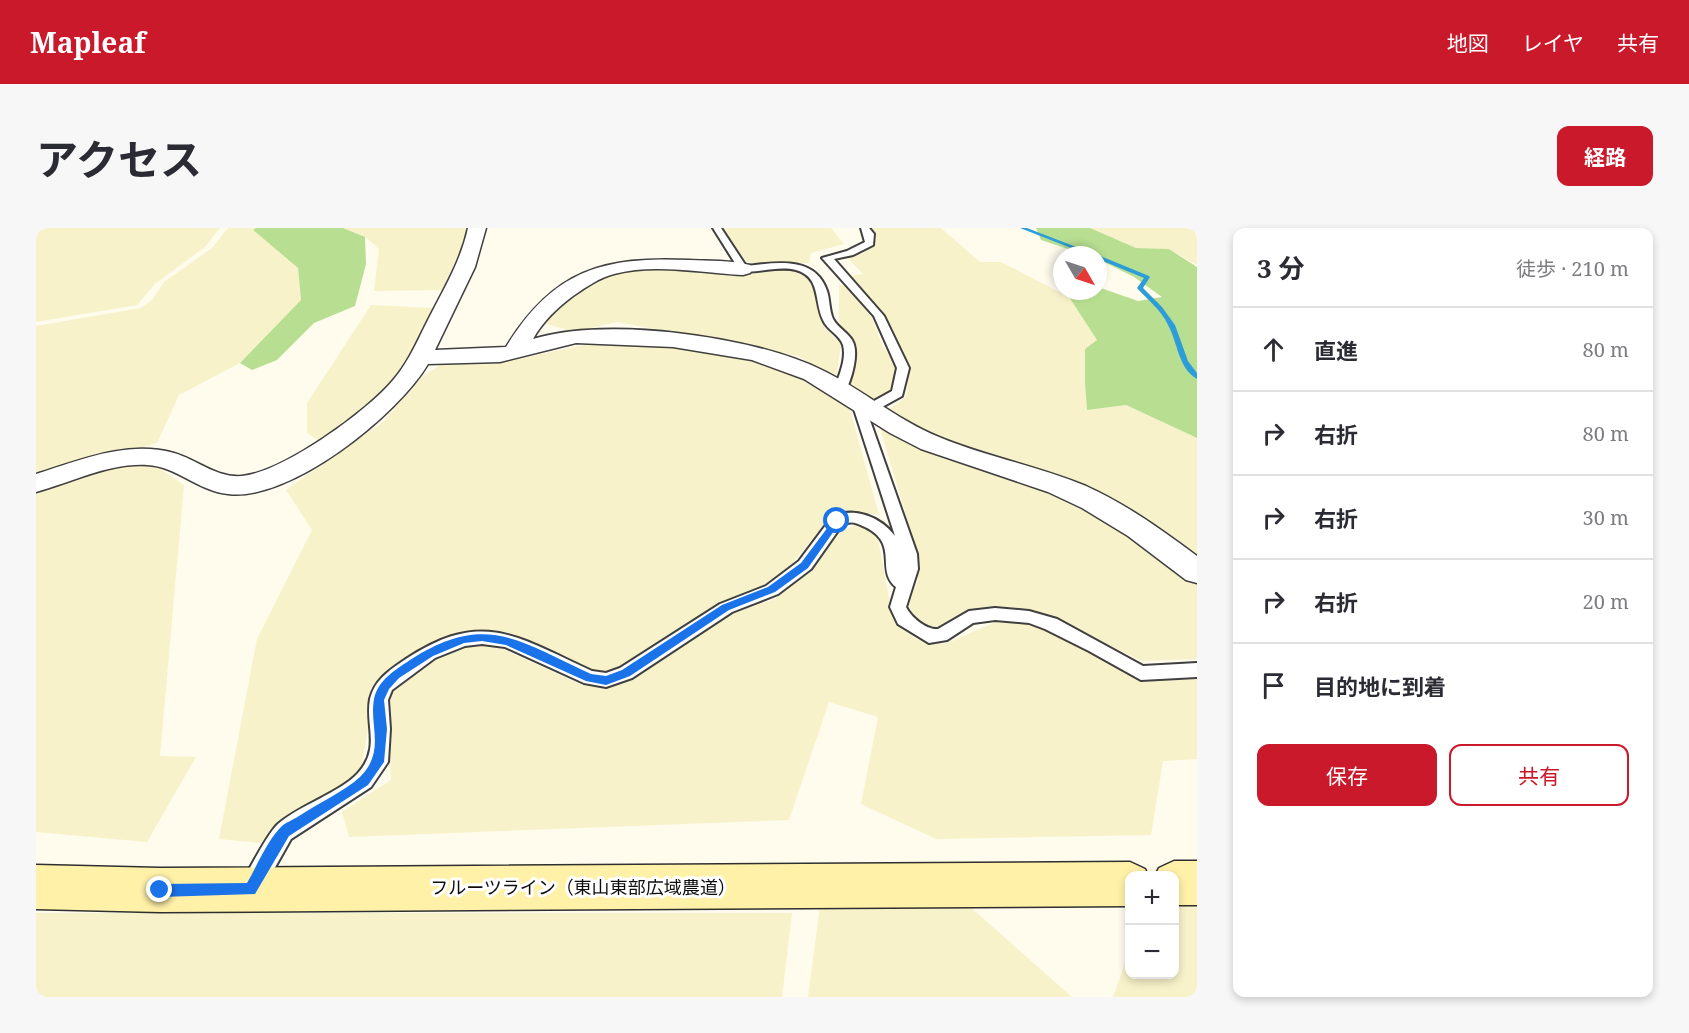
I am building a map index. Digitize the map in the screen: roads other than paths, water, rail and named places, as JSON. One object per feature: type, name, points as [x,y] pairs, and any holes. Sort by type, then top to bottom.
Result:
[{"type":"street","points":[[36,483],[114,460],[142,456],[166,459],[219,486],[244,485],[278,476],[305,463],[387,401],[404,384],[421,357],[467,263],[477,228]]},
{"type":"street","points":[[513,352],[538,315],[597,273],[611,269],[645,266],[743,269]]},
{"type":"street","points":[[421,357],[486,358],[552,340],[582,335],[734,348],[786,362],[816,375],[927,442],[1030,476],[1075,493],[1110,510],[1150,536],[1197,572]]},
{"type":"street","points":[[1179,883],[1197,883]]},
{"type":"street","name":"フルーツライン（東山東部広域農道）","points":[[36,887],[250,890],[1125,884]]},
{"type":"lane","points":[[717,228],[743,269],[792,266],[806,269],[811,273],[821,288],[828,321],[847,341],[856,401],[909,554],[910,569],[898,607],[904,619],[929,636],[941,635],[969,617],[994,614],[1029,617],[1051,624],[1141,673],[1197,670]]},
{"type":"lane","points":[[856,401],[898,393],[903,368],[871,305],[827,258],[850,253],[870,243],[865,228]]},
{"type":"lane","points":[[250,890],[284,832],[364,781],[378,762],[381,729],[379,700],[384,686],[429,653],[463,639],[482,637],[508,641],[590,678],[606,680],[626,673],[726,608],[772,590],[805,565],[837,521],[845,517],[856,517],[882,529],[891,541],[897,579],[906,586]]},
{"type":"waterway","points":[[1022,228],[1070,246]]},
{"type":"waterway","points":[[1107,261],[1147,277],[1140,288],[1168,319],[1185,361],[1197,377]]}]
